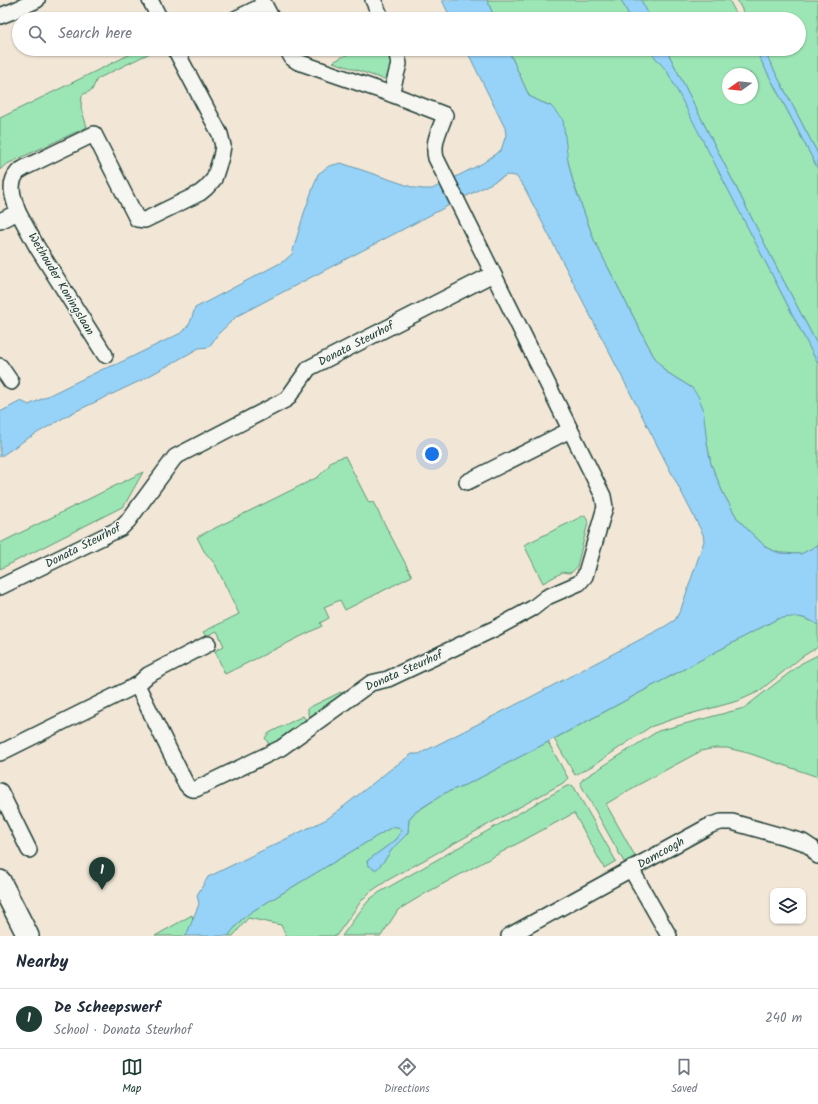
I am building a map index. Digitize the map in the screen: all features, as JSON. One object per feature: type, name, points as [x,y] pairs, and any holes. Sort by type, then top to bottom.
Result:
[{"type":"street","points":[[0,16],[37,0]]},
{"type":"street","points":[[150,0],[156,12]]},
{"type":"street","points":[[372,0],[378,12]]},
{"type":"street","points":[[246,12],[263,2],[268,12]]},
{"type":"street","name":"Wethouder Koningslaan","points":[[105,355],[37,246],[18,212],[12,194],[13,182],[18,172],[26,167],[94,134],[137,219],[145,220],[200,193],[214,179],[223,146],[220,134],[179,56]]},
{"type":"street","name":"Donata Steurhof","points":[[138,685],[186,784],[193,790],[196,789],[281,748],[371,683],[388,679],[496,628],[533,608],[547,596],[579,583],[585,576],[605,507],[603,496],[436,158],[434,150],[435,143],[445,115],[391,94],[298,62],[291,56]]},
{"type":"street","points":[[391,94],[399,64],[397,56]]},
{"type":"street","points":[[0,221],[18,212]]},
{"type":"street","name":"Donata Steurhof","points":[[0,587],[121,528],[128,522],[175,457],[287,399],[309,368],[493,274]]},
{"type":"street","points":[[0,366],[11,382]]},
{"type":"street","points":[[467,482],[570,430]]},
{"type":"street","points":[[0,753],[138,685],[148,675],[208,644]]},
{"type":"street","points":[[0,791],[30,850]]},
{"type":"street","name":"Damcoogh","points":[[509,936],[712,825],[721,822],[732,822],[803,842],[812,848],[818,856]]},
{"type":"street","points":[[631,869],[669,936]]},
{"type":"street","points":[[0,881],[28,936]]},
{"type":"green space","points":[[487,0],[621,0],[627,12],[492,12]]},
{"type":"green space","points":[[641,0],[729,0],[735,12],[647,12]]},
{"type":"green space","points":[[737,0],[818,0],[818,154],[767,56],[806,56],[806,12],[743,12]]},
{"type":"green space","points":[[127,56],[144,56],[97,79],[92,90],[82,95],[81,108],[87,127],[5,165],[0,170],[0,118]]},
{"type":"green space","points":[[344,56],[389,56],[390,64],[386,78],[383,79],[333,62]]},
{"type":"green space","points":[[511,56],[654,56],[667,70],[818,364],[818,545],[801,554],[779,553],[767,548],[737,518],[723,493],[711,464],[707,443],[692,388],[665,371],[653,355],[594,240],[573,182],[551,106],[529,96]]},
{"type":"green space","points":[[670,56],[759,56],[818,169],[818,346]]},
{"type":"green space","points":[[345,456],[369,503],[373,502],[412,576],[345,610],[340,600],[324,607],[329,618],[320,623],[322,626],[225,674],[215,651],[224,646],[217,631],[206,636],[203,632],[239,614],[215,564],[204,551],[197,537],[318,477],[328,467],[331,461]]},
{"type":"green space","points":[[143,472],[124,506],[0,569],[0,543]]},
{"type":"green space","points":[[585,515],[588,522],[577,566],[571,572],[563,572],[543,583],[524,545]]},
{"type":"green space","points":[[791,616],[811,621],[818,625],[818,647],[803,656],[758,692],[738,701],[679,717],[650,727],[594,765],[575,775],[554,739],[777,619]]},
{"type":"green space","points":[[818,655],[818,777],[748,753],[727,748],[715,748],[701,751],[606,804],[635,856],[624,862],[580,783],[583,779],[658,731],[744,708],[802,663]]},
{"type":"green space","points":[[341,692],[343,695],[310,718],[308,708]]},
{"type":"green space","points":[[303,716],[307,721],[277,743],[270,746],[265,738],[269,733]]},
{"type":"green space","points":[[548,742],[568,778],[563,783],[388,880],[370,892],[362,900],[336,936],[286,936],[281,925],[248,918],[233,936],[228,936],[241,920],[251,912],[392,827],[398,827],[401,832],[397,839],[367,861],[368,865],[375,869],[384,861],[393,848],[406,835],[408,832],[409,819],[413,814],[445,793],[472,782]]},
{"type":"green space","points":[[572,785],[616,861],[604,868],[574,813],[426,893],[398,910],[381,936],[342,936],[370,899],[380,892],[565,787]]},
{"type":"green space","points":[[192,915],[193,920],[186,936],[155,936]]},
{"type":"water","points":[[442,0],[487,0],[492,12],[448,12]]},
{"type":"water","points":[[621,0],[641,0],[647,12],[627,12]]},
{"type":"water","points":[[469,56],[511,56],[529,96],[551,106],[563,120],[568,161],[573,182],[594,240],[653,355],[665,371],[692,388],[698,396],[703,408],[711,464],[723,493],[737,518],[767,548],[779,553],[801,554],[818,545],[818,625],[808,619],[798,617],[777,619],[472,782],[445,793],[413,814],[409,819],[408,832],[393,848],[377,869],[371,867],[367,861],[397,839],[401,832],[398,827],[392,827],[251,912],[241,920],[228,936],[186,936],[199,904],[197,895],[208,877],[327,819],[412,754],[419,754],[527,699],[675,620],[681,609],[704,541],[703,534],[524,187],[516,176],[507,175],[237,316],[218,334],[209,347],[199,348],[142,380],[72,413],[25,440],[0,457],[0,412],[21,401],[29,405],[183,332],[190,323],[195,308],[284,261],[292,254],[304,213],[318,174],[329,166],[341,163],[415,188],[432,189],[483,163],[501,150],[506,135],[505,128]]},
{"type":"water","points":[[654,56],[670,56],[818,346],[818,364],[667,71]]},
{"type":"water","points":[[759,56],[767,56],[818,154],[818,169]]},
{"type":"place","name":"De Scheepswerf","points":[[102,890]]}]
